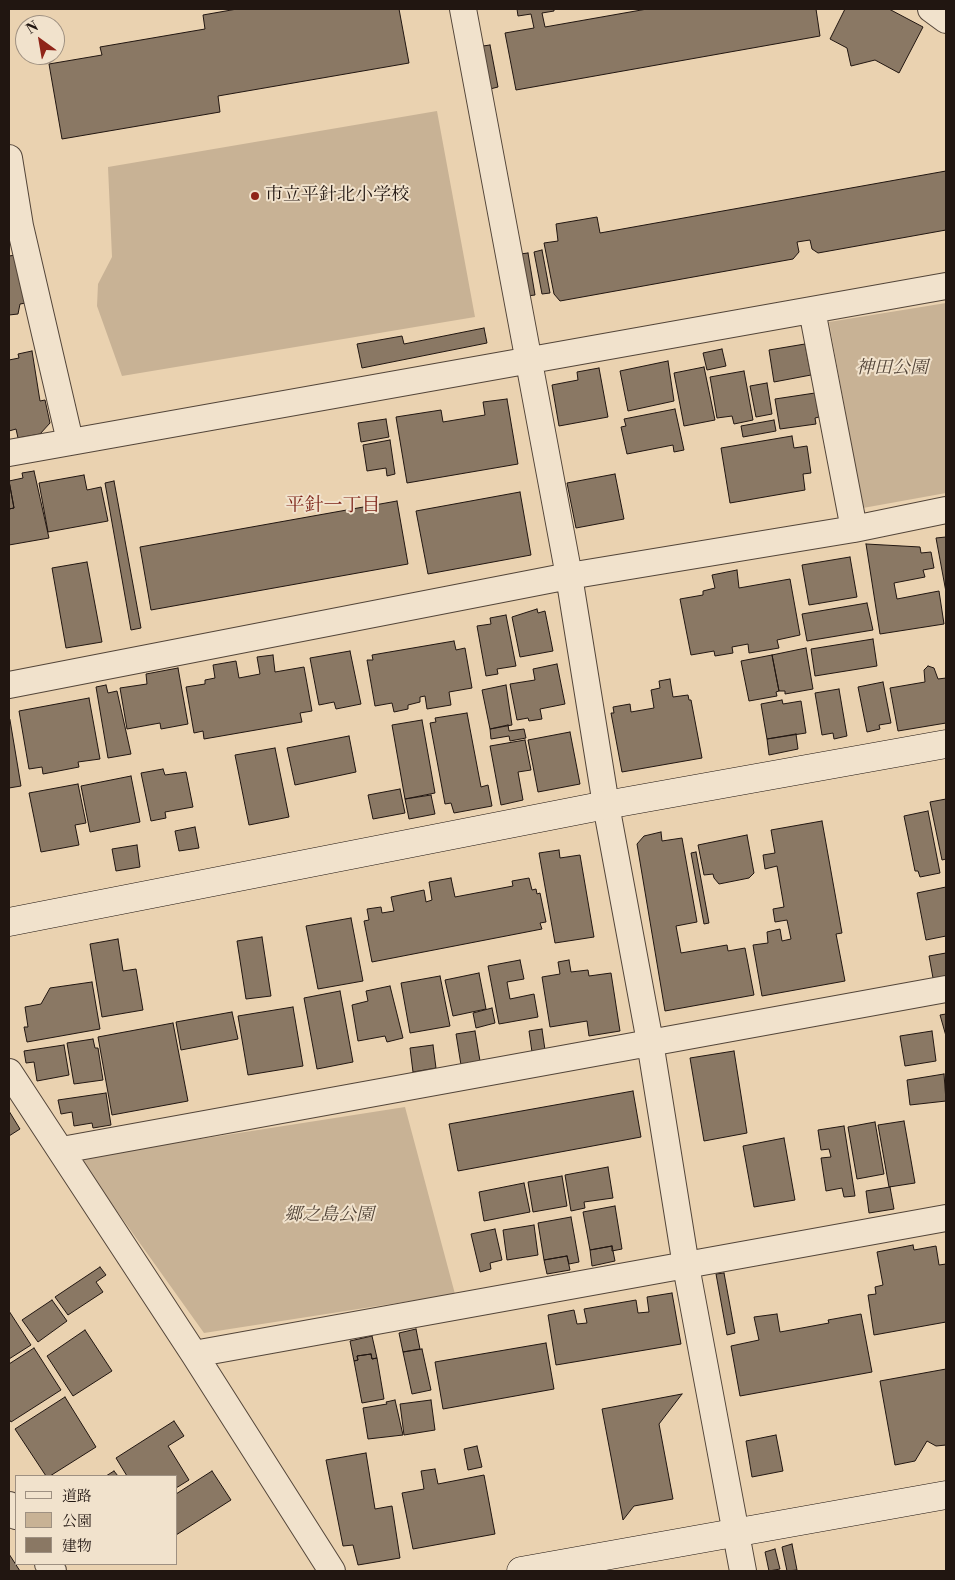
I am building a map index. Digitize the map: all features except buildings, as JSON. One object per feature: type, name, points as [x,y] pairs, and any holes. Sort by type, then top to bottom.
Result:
[{"type":"street","points":[[463,9],[569,576],[606,805],[650,1042],[686,1266],[743,1571]]},
{"type":"street","points":[[931,9],[946,20]]},
{"type":"street","points":[[9,158],[14,227],[70,441]]},
{"type":"street","points":[[9,453],[946,286]]},
{"type":"street","points":[[812,310],[854,529]]},
{"type":"street","points":[[9,685],[569,576],[854,529],[946,510]]},
{"type":"street","points":[[9,922],[606,805],[946,744]]},
{"type":"street","points":[[62,1150],[946,989]]},
{"type":"street","points":[[9,1072],[62,1150],[332,1571]]},
{"type":"street","points":[[194,1354],[946,1218]]},
{"type":"street","points":[[521,1571],[946,1495]]},
{"type":"green space","points":[[437,111],[475,317],[122,376],[97,306],[98,284],[112,257],[108,167]]},
{"type":"green space","name":"神田公園","points":[[946,303],[946,493],[863,508],[829,322]]},
{"type":"green space","name":"郷之島公園","points":[[405,1107],[455,1294],[204,1333],[79,1158]]},
{"type":"place","name":"市立平針北小学校","points":[[255,196]]},
{"type":"district","name":"平針一丁目","points":[[333,506]]}]
